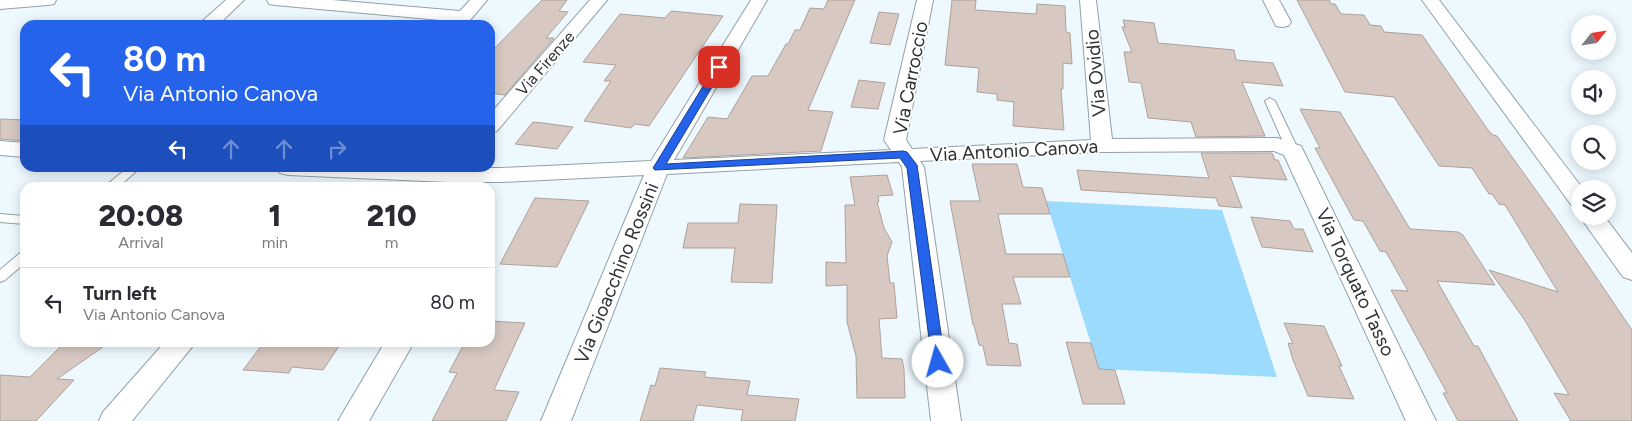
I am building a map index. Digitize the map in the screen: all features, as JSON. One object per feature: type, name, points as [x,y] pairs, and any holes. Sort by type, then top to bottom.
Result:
[{"type":"street","points":[[0,4],[48,0]]},
{"type":"street","points":[[213,20],[236,0]]},
{"type":"street","points":[[285,0],[453,20]]},
{"type":"street","points":[[462,20],[479,0]]},
{"type":"street","name":"Via Firenze","points":[[495,121],[599,0]]},
{"type":"street","name":"Via Gioacchino Rossini","points":[[556,421],[658,168],[759,0]]},
{"type":"street","name":"Via Carroccio","points":[[925,0],[895,140],[903,155],[913,167],[946,421]]},
{"type":"street","name":"Via Ovidio","points":[[1088,0],[1102,146]]},
{"type":"street","points":[[1271,0],[1282,22]]},
{"type":"street","points":[[1430,0],[1571,189]]},
{"type":"street","name":"Via Antonio Canova","points":[[496,185],[658,168],[903,155],[1102,146],[1264,142],[1289,149]]},
{"type":"street","points":[[0,148],[20,150]]},
{"type":"street","name":"Via Torquato Tasso","points":[[1289,149],[1421,421]]},
{"type":"street","points":[[322,182],[330,172]]},
{"type":"street","name":"Via Antonio Canova","points":[[455,172],[487,182]]},
{"type":"street","points":[[1598,225],[1632,271]]},
{"type":"street","points":[[114,421],[178,347]]},
{"type":"street","points":[[353,421],[397,347]]},
{"type":"lane","points":[[1270,102],[1289,149]]},
{"type":"lane","points":[[116,182],[129,172]]},
{"type":"lane","points":[[0,218],[20,220]]},
{"type":"lane","points":[[0,277],[20,260]]},
{"type":"shaded area","points":[[1046,201],[1222,210],[1277,377],[1099,369]]},
{"type":"building","points":[[542,0],[567,0],[559,11],[568,12],[546,38],[554,38],[505,95],[495,94],[495,48]]},
{"type":"building","points":[[828,0],[855,0],[808,110],[833,112],[821,151],[683,158],[708,117],[727,119],[752,76],[768,76],[795,30],[800,30],[810,8],[824,9]]},
{"type":"building","points":[[952,0],[976,0],[975,10],[1036,14],[1037,4],[1065,6],[1066,32],[1070,33],[1072,64],[1063,63],[1063,89],[1061,89],[1064,130],[1013,126],[1014,102],[997,100],[997,94],[977,92],[979,68],[945,65]]},
{"type":"building","points":[[1297,0],[1329,0],[1331,4],[1335,4],[1341,14],[1364,15],[1370,25],[1381,26],[1384,32],[1422,35],[1488,130],[1497,136],[1558,221],[1632,330],[1632,421],[1571,421],[1554,393],[1569,395],[1524,319],[1489,270],[1558,292],[1505,205],[1499,204],[1492,194],[1489,194],[1472,168],[1439,166],[1394,97],[1345,92]]},
{"type":"building","points":[[671,11],[723,16],[649,126],[635,124],[631,128],[584,121],[611,81],[604,81],[616,65],[583,62],[620,14],[665,18]]},
{"type":"building","points":[[879,12],[899,14],[890,45],[870,43]]},
{"type":"building","points":[[1123,20],[1154,23],[1158,43],[1234,50],[1236,60],[1273,63],[1283,86],[1242,82],[1265,136],[1196,137],[1191,122],[1148,118],[1141,83],[1129,82],[1124,52],[1132,52],[1122,27],[1125,27]]},
{"type":"building","points":[[859,80],[885,83],[878,109],[851,107]]},
{"type":"building","points":[[1300,109],[1340,112],[1410,229],[1458,232],[1463,235],[1495,285],[1437,281],[1474,346],[1478,346],[1518,421],[1458,421],[1443,393],[1447,393],[1391,290],[1408,291],[1386,252],[1380,251],[1363,221],[1354,220],[1315,148],[1320,148]]},
{"type":"building","points":[[0,119],[20,120],[20,141],[0,139]]},
{"type":"building","points":[[533,122],[573,127],[557,149],[515,144]]},
{"type":"building","points":[[1201,153],[1272,153],[1275,160],[1278,160],[1287,180],[1230,176],[1242,208],[1219,206],[1216,198],[1081,190],[1077,170],[1209,178]]},
{"type":"building","points":[[972,164],[1017,164],[1023,187],[1042,188],[1050,214],[998,214],[1006,254],[1063,254],[1070,277],[1013,277],[1021,304],[1002,304],[1009,343],[1017,344],[1021,366],[987,365],[983,346],[979,345],[973,325],[950,201],[980,201]]},
{"type":"building","points":[[887,175],[893,195],[878,196],[879,202],[877,202],[884,228],[892,242],[887,256],[890,283],[894,283],[897,318],[879,319],[882,358],[902,359],[905,398],[857,398],[856,356],[847,322],[847,285],[826,286],[826,262],[846,263],[845,205],[855,205],[850,177]]},
{"type":"building","points":[[535,198],[589,201],[557,267],[500,264]]},
{"type":"building","points":[[740,204],[777,205],[772,283],[731,282],[735,248],[683,248],[688,223],[738,223]]},
{"type":"building","points":[[1251,217],[1290,221],[1294,229],[1303,229],[1313,252],[1262,247]]},
{"type":"building","points":[[495,321],[525,323],[494,390],[519,392],[506,421],[432,421],[457,373],[449,372],[462,347],[495,347]]},
{"type":"building","points":[[1284,323],[1324,326],[1354,399],[1308,396],[1293,360],[1288,343],[1293,344]]},
{"type":"building","points":[[1066,342],[1091,343],[1099,369],[1115,370],[1125,404],[1083,404]]},
{"type":"building","points":[[60,347],[103,347],[57,379],[74,380],[36,421],[0,421],[0,375],[30,377]]},
{"type":"building","points":[[260,347],[339,347],[323,370],[292,367],[289,373],[243,370]]},
{"type":"building","points":[[660,368],[706,372],[704,377],[750,381],[747,395],[799,399],[795,421],[741,421],[743,410],[697,405],[693,421],[640,421],[651,385],[655,386]]},
{"type":"route","points":[[719,67],[658,168],[903,155],[913,167],[938,362]]}]
